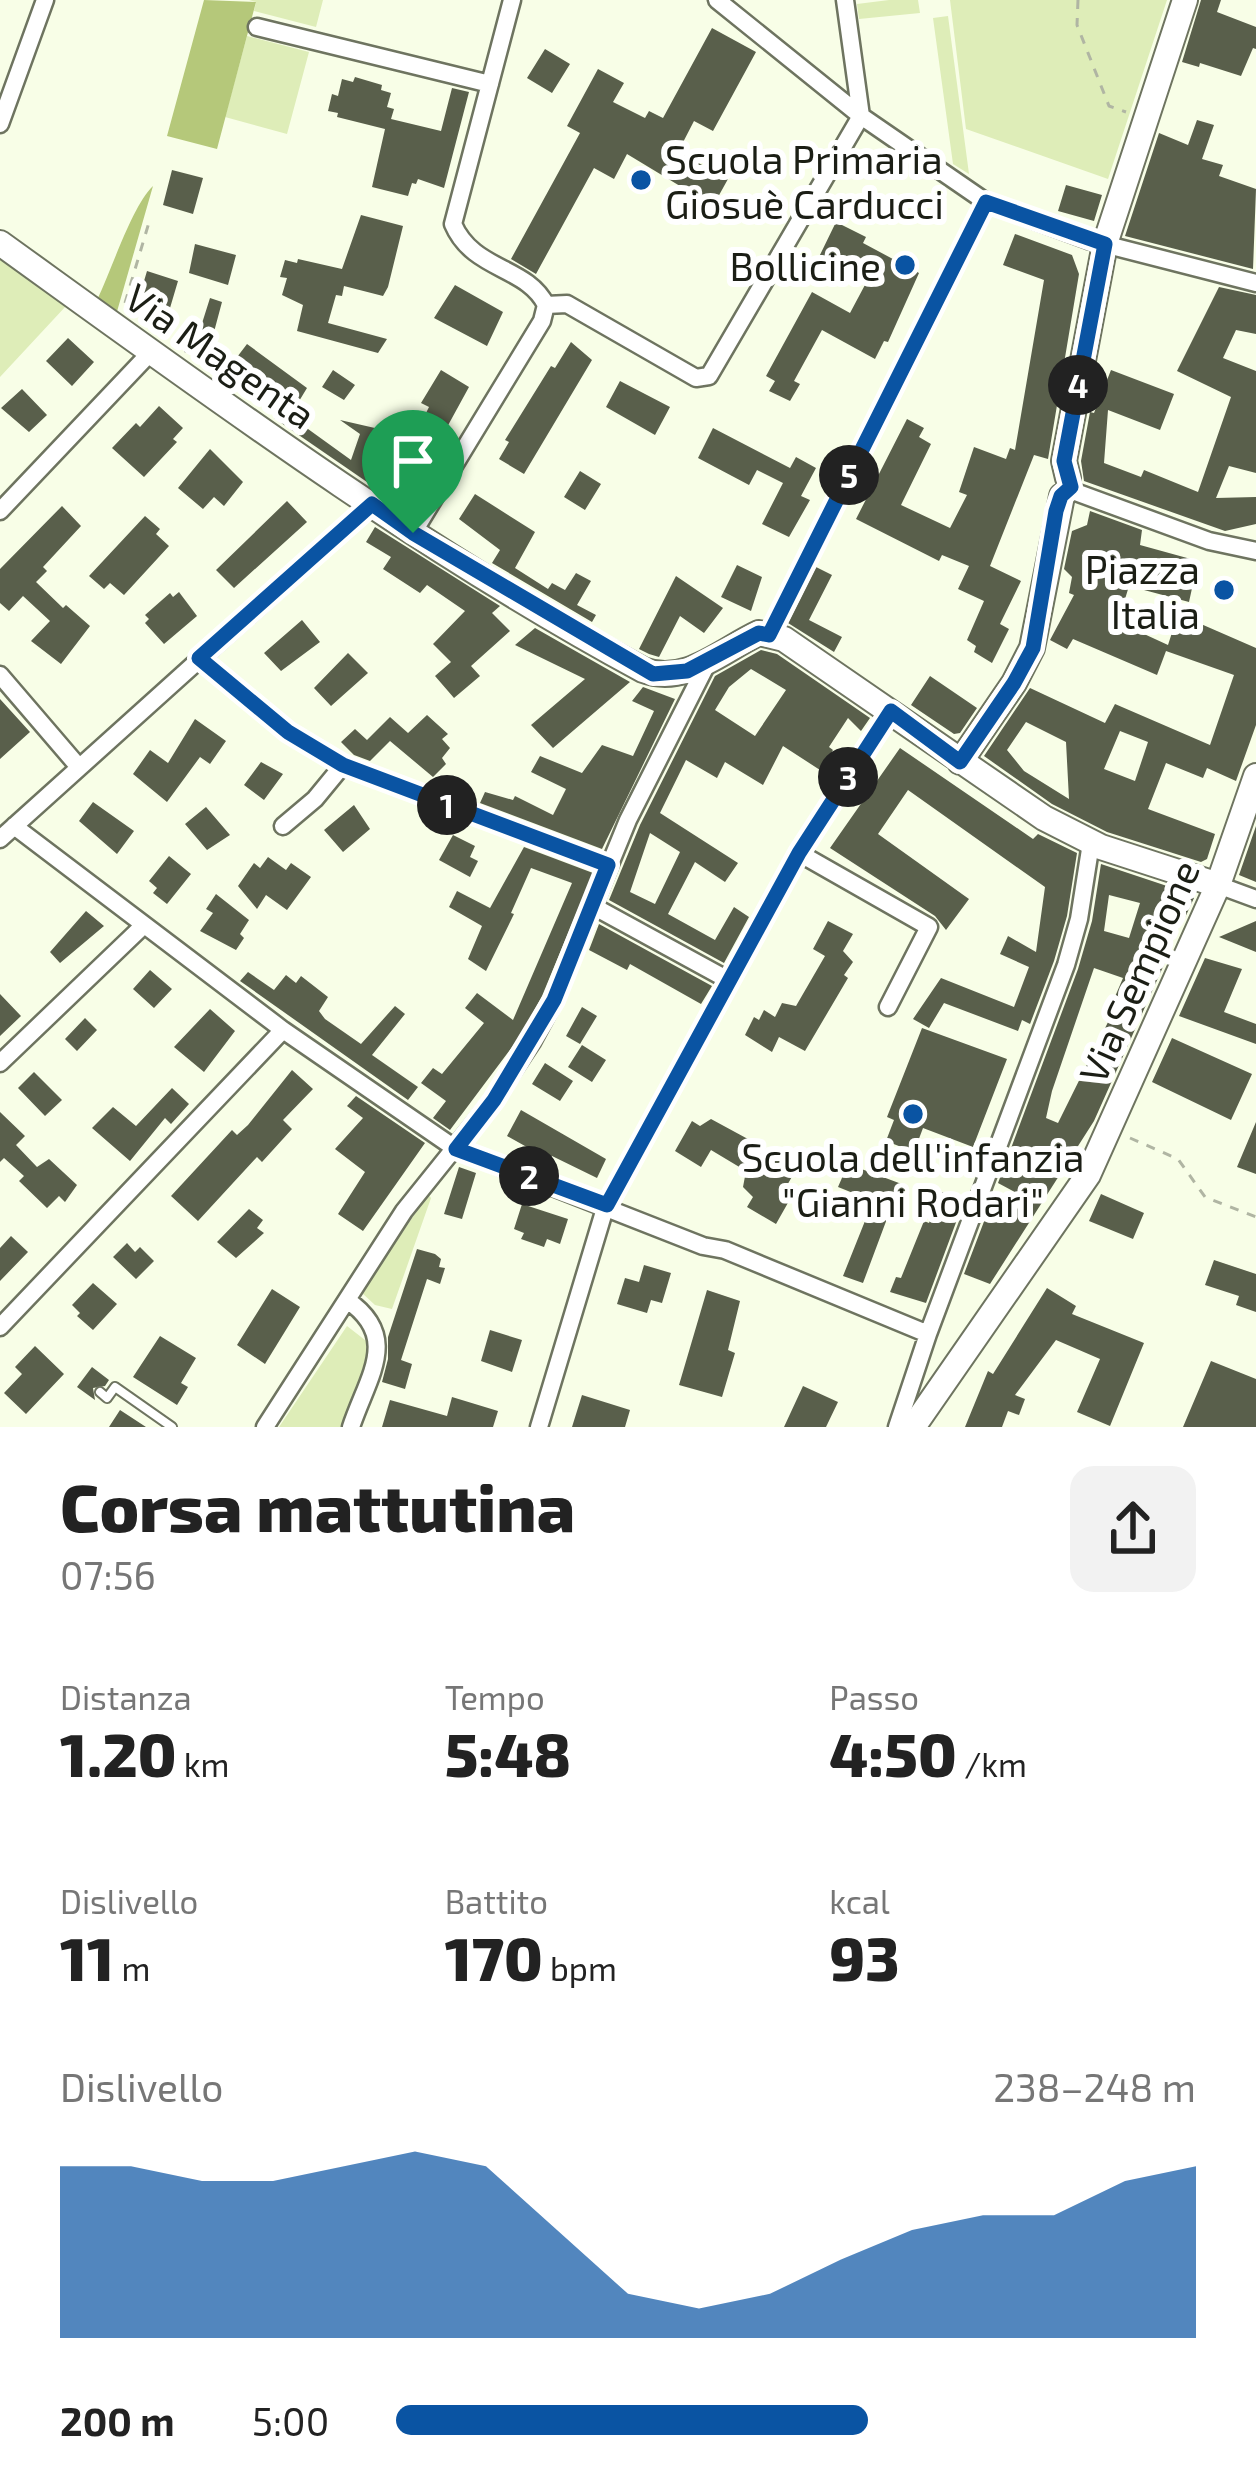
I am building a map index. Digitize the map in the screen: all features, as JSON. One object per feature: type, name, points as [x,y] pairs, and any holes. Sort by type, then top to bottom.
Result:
[{"type":"street","points":[[0,124],[45,0]]},
{"type":"street","points":[[413,533],[542,321],[546,305],[536,289],[463,247],[453,224],[512,0]]},
{"type":"street","points":[[717,0],[861,116],[986,202],[1105,244],[1256,284]]},
{"type":"street","points":[[546,305],[567,304],[696,378],[709,376],[861,116],[845,0]]},
{"type":"street","points":[[960,762],[1033,648],[1105,244],[1185,0]]},
{"type":"street","points":[[257,27],[490,84]]},
{"type":"street","points":[[986,202],[769,635],[784,639],[960,762],[1090,843],[1256,898]]},
{"type":"street","name":"Via Magenta","points":[[0,243],[150,353],[413,533],[643,670],[666,675],[708,662],[759,633],[769,635]]},
{"type":"street","points":[[0,511],[150,353]]},
{"type":"street","points":[[1061,486],[1209,541],[1256,551]]},
{"type":"street","points":[[372,504],[7,832],[145,925],[284,1030],[456,1149],[704,1246],[725,1250],[928,1334]]},
{"type":"street","points":[[199,658],[288,732],[343,765],[608,865]]},
{"type":"street","points":[[265,1427],[404,1211],[456,1149],[532,1042],[563,980],[608,865],[708,662]]},
{"type":"street","points":[[0,676],[78,766]]},
{"type":"street","points":[[539,1427],[607,1205],[799,853],[891,711]]},
{"type":"street","points":[[283,826],[315,799],[343,765]]},
{"type":"street","name":"Via Sempione","points":[[914,1427],[1088,1175],[1218,885],[1256,776]]},
{"type":"street","points":[[896,1427],[1066,965],[1079,919],[1090,843]]},
{"type":"street","points":[[799,853],[928,927],[888,1006]]},
{"type":"street","points":[[591,905],[730,981]]},
{"type":"street","points":[[0,1064],[145,925]]},
{"type":"street","points":[[0,1327],[284,1030]]},
{"type":"street","points":[[347,1300],[371,1320],[379,1344],[351,1427]]},
{"type":"lane","points":[[100,1393],[106,1398],[115,1387],[172,1427]]},
{"type":"path","points":[[1078,0],[1077,25],[1109,106],[1146,118]]},
{"type":"path","points":[[118,328],[150,219]]},
{"type":"path","points":[[1108,1129],[1178,1159],[1205,1197],[1256,1217]]},
{"type":"green space","points":[[204,0],[256,2],[217,149],[167,136]]},
{"type":"green space","points":[[249,0],[323,0],[316,27],[254,11],[256,2]]},
{"type":"green space","points":[[918,0],[920,13],[859,19],[857,4]]},
{"type":"green space","points":[[950,0],[1167,0],[1108,179],[966,129]]},
{"type":"green space","points":[[948,16],[969,174],[953,164],[933,18]]},
{"type":"green space","points":[[247,36],[309,52],[287,134],[225,117]]},
{"type":"green space","points":[[153,186],[116,315],[97,300],[130,223]]},
{"type":"green space","points":[[0,258],[66,306],[0,377]]},
{"type":"green space","points":[[428,1194],[431,1198],[392,1309],[375,1305],[362,1293]]},
{"type":"green space","points":[[347,1326],[374,1347],[345,1427],[279,1427]]},
{"type":"building","points":[[1201,0],[1221,0],[1217,12],[1256,27],[1256,49],[1241,76],[1182,62]]},
{"type":"building","points":[[712,28],[756,52],[713,131],[694,121],[678,152],[728,179],[713,206],[627,154],[614,179],[594,168],[536,274],[511,259],[580,133],[567,126],[598,69],[624,83],[613,102],[645,118],[649,111],[663,118]]},
{"type":"building","points":[[545,49],[570,64],[552,93],[527,78]]},
{"type":"building","points":[[355,77],[382,85],[381,90],[391,93],[387,107],[394,109],[391,119],[441,131],[452,88],[469,92],[444,188],[418,179],[408,196],[372,187],[385,129],[328,111],[342,79],[353,82]]},
{"type":"building","points":[[1197,120],[1214,125],[1202,159],[1223,165],[1219,176],[1256,189],[1253,269],[1125,236],[1159,133],[1188,145]]},
{"type":"building","points":[[172,170],[203,178],[193,214],[163,205]]},
{"type":"building","points":[[1066,185],[1102,195],[1094,221],[1058,211]]},
{"type":"building","points":[[361,215],[403,226],[388,287],[383,296],[344,286],[342,296],[336,295],[328,323],[387,339],[378,353],[297,331],[303,305],[282,295],[285,260],[342,269]]},
{"type":"building","points":[[836,222],[866,237],[863,243],[919,273],[888,342],[884,341],[875,359],[822,330],[794,381],[800,384],[790,401],[769,391],[775,381],[766,376],[812,292],[850,313],[866,283],[818,259]]},
{"type":"building","points":[[1015,234],[1072,255],[1079,274],[1048,459],[1034,455],[990,566],[1021,581],[1000,624],[1009,629],[992,663],[974,652],[976,646],[967,640],[984,601],[958,589],[969,566],[942,555],[939,561],[856,519],[907,419],[924,428],[919,437],[931,444],[901,505],[950,528],[967,495],[959,492],[974,447],[1006,459],[1010,448],[1015,450],[1044,280],[1003,265]]},
{"type":"building","points":[[195,244],[236,255],[228,285],[189,273]]},
{"type":"building","points":[[147,271],[178,281],[170,308],[139,298]]},
{"type":"building","points":[[455,285],[503,312],[487,346],[434,318]]},
{"type":"building","points":[[1219,287],[1256,295],[1256,334],[1236,330],[1223,358],[1256,371],[1256,473],[1229,466],[1216,498],[1256,497],[1256,524],[1225,531],[1084,481],[1081,461],[1090,412],[1094,413],[1111,370],[1174,394],[1160,430],[1108,410],[1104,463],[1141,477],[1144,470],[1198,492],[1231,397],[1177,371]]},
{"type":"building","points":[[210,298],[222,302],[207,358],[184,352],[189,334],[198,336]]},
{"type":"building","points":[[68,338],[94,362],[72,386],[46,361]]},
{"type":"building","points":[[571,342],[592,360],[524,474],[499,459],[509,442],[505,440]]},
{"type":"building","points":[[247,344],[307,388],[290,416],[351,460],[360,434],[340,420],[414,437],[429,407],[421,403],[441,370],[469,387],[423,471],[377,444],[367,482],[274,418],[276,401],[228,369]]},
{"type":"building","points":[[333,370],[355,385],[344,400],[322,387]]},
{"type":"building","points":[[620,381],[670,407],[655,435],[606,407]]},
{"type":"building","points":[[22,389],[47,415],[29,432],[1,408]]},
{"type":"building","points":[[159,406],[183,428],[173,439],[177,442],[144,477],[112,448]]},
{"type":"building","points":[[713,428],[790,468],[796,457],[816,468],[801,496],[810,500],[789,537],[762,524],[783,483],[757,470],[749,485],[698,458]]},
{"type":"building","points":[[210,449],[243,482],[224,506],[214,497],[203,509],[178,488]]},
{"type":"building","points":[[580,471],[601,484],[585,510],[564,497]]},
{"type":"building","points":[[475,494],[535,532],[515,568],[548,589],[552,583],[565,590],[576,573],[591,581],[577,605],[596,615],[592,622],[492,563],[500,550],[459,519]]},
{"type":"building","points":[[287,501],[307,522],[234,588],[216,570]]},
{"type":"building","points":[[62,506],[81,526],[43,567],[47,571],[36,582],[90,626],[61,664],[31,641],[50,621],[23,596],[9,611],[0,603],[0,569]]},
{"type":"building","points":[[1090,511],[1142,530],[1140,545],[1198,561],[1189,602],[1129,586],[1118,622],[1168,645],[1178,614],[1256,648],[1256,725],[1236,781],[1207,768],[1203,778],[1166,763],[1148,809],[1215,834],[1207,859],[1201,862],[1107,832],[1052,804],[984,756],[1030,688],[1105,723],[1115,704],[1210,745],[1234,675],[1166,651],[1157,675],[1073,639],[1067,649],[1050,640],[1074,595],[1069,593],[1072,577],[1064,569],[1072,531],[1087,525]],"holes":[[[1026,722],[1066,742],[1069,799],[1024,771],[1007,750]],[[1120,731],[1148,742],[1135,781],[1104,769]]]},
{"type":"building","points":[[145,516],[169,546],[124,595],[110,583],[104,589],[89,576]]},
{"type":"building","points":[[375,527],[500,606],[492,613],[510,631],[471,666],[480,676],[454,698],[435,676],[451,662],[433,644],[465,611],[427,585],[420,593],[383,569],[391,557],[366,542]]},
{"type":"building","points":[[737,565],[762,577],[751,611],[721,597]]},
{"type":"building","points":[[816,567],[832,575],[809,620],[842,637],[834,652],[788,623]]},
{"type":"building","points":[[676,576],[723,608],[704,633],[680,616],[659,657],[639,649]]},
{"type":"building","points":[[179,592],[197,616],[164,644],[145,623],[149,619],[145,615],[170,593],[173,597]]},
{"type":"building","points":[[302,620],[320,642],[281,671],[264,653]]},
{"type":"building","points":[[535,628],[630,682],[553,748],[531,725],[585,679],[515,645]]},
{"type":"building","points":[[761,650],[777,654],[870,718],[861,731],[848,718],[820,770],[783,746],[763,785],[725,762],[717,778],[686,760],[660,813],[738,863],[725,882],[695,862],[668,914],[715,940],[734,907],[749,917],[724,963],[609,900],[640,825],[715,676]],"holes":[[[751,669],[786,690],[755,736],[715,710],[729,687]],[[650,833],[680,852],[655,904],[630,892]]]},
{"type":"building","points":[[348,653],[368,673],[331,706],[314,688]]},
{"type":"building","points":[[930,676],[977,708],[960,733],[954,734],[911,705]]},
{"type":"building","points":[[643,687],[675,699],[602,849],[480,803],[485,792],[513,800],[515,796],[553,815],[566,789],[531,772],[540,756],[582,773],[602,745],[633,756],[654,711],[632,701]]},
{"type":"building","points":[[0,699],[30,732],[0,759]]},
{"type":"building","points":[[427,715],[448,734],[442,739],[450,748],[442,758],[446,764],[433,777],[390,741],[370,761],[354,755],[341,742],[355,729],[367,740],[390,717],[408,733]]},
{"type":"building","points":[[195,719],[226,741],[210,764],[200,757],[167,802],[133,774],[150,750],[168,763]]},
{"type":"building","points":[[900,748],[1033,839],[1038,834],[1077,853],[1054,961],[1030,1024],[1022,1020],[1018,1031],[944,1003],[929,1028],[913,1019],[941,978],[1014,1007],[1029,967],[1000,954],[1008,936],[1036,952],[1045,887],[908,790],[878,834],[969,899],[946,930],[935,916],[830,848]]},
{"type":"building","points":[[261,762],[283,774],[264,800],[244,785]]},
{"type":"building","points":[[93,802],[134,831],[117,854],[79,821]]},
{"type":"building","points":[[354,805],[370,829],[343,852],[324,830]]},
{"type":"building","points":[[206,807],[230,835],[207,850],[185,824]]},
{"type":"building","points":[[1256,826],[1256,882],[1239,875]]},
{"type":"building","points":[[453,835],[475,846],[470,857],[478,861],[470,877],[439,860]]},
{"type":"building","points":[[524,847],[593,873],[521,1035],[450,1130],[433,1118],[446,1101],[421,1083],[433,1068],[442,1074],[484,1023],[465,1008],[477,993],[513,1020],[572,883],[531,868],[486,971],[468,959],[482,926],[449,907],[457,891],[490,908]]},
{"type":"building","points":[[169,856],[191,874],[167,904],[153,893],[157,888],[149,881]]},
{"type":"building","points":[[268,857],[286,870],[291,863],[311,877],[287,910],[266,895],[257,909],[238,886],[254,863],[260,868]]},
{"type":"building","points":[[1101,864],[1194,895],[1183,922],[1158,911],[1148,942],[1171,949],[1094,1121],[990,1284],[964,1274],[988,1211],[1011,1220],[1024,1197],[998,1183],[1092,921]],"holes":[[[1109,895],[1140,903],[1129,938],[1104,931]],[[1094,968],[1123,978],[1111,1006],[1115,1008],[1058,1123],[1046,1118],[1052,1091]]]},
{"type":"building","points":[[216,894],[249,920],[236,950],[200,931],[213,913],[206,909]]},
{"type":"building","points":[[86,911],[104,926],[60,963],[50,952]]},
{"type":"building","points":[[828,921],[853,934],[843,951],[853,962],[844,975],[848,978],[805,1051],[779,1037],[772,1052],[745,1035],[754,1017],[759,1020],[764,1010],[775,1017],[782,1003],[796,1006],[825,956],[813,949]]},
{"type":"building","points":[[1256,921],[1256,952],[1219,937]]},
{"type":"building","points":[[599,924],[712,986],[701,1004],[630,964],[627,970],[589,950]]},
{"type":"building","points":[[1205,958],[1242,969],[1224,1012],[1256,1024],[1256,1044],[1179,1016]]},
{"type":"building","points":[[150,970],[172,989],[154,1008],[133,989]]},
{"type":"building","points":[[248,972],[274,990],[286,975],[296,983],[301,976],[328,997],[319,1011],[325,1019],[361,1044],[395,1006],[405,1014],[372,1055],[418,1087],[408,1100],[240,981]]},
{"type":"building","points":[[0,994],[21,1016],[0,1036]]},
{"type":"building","points":[[582,1007],[597,1016],[580,1044],[566,1036]]},
{"type":"building","points":[[210,1009],[235,1031],[204,1072],[174,1047]]},
{"type":"building","points":[[85,1018],[97,1030],[77,1051],[65,1039]]},
{"type":"building","points":[[922,1028],[1007,1059],[973,1147],[923,1128],[914,1152],[886,1141],[894,1120],[887,1117]]},
{"type":"building","points":[[1172,1038],[1252,1074],[1231,1120],[1152,1082]]},
{"type":"building","points":[[582,1045],[606,1060],[592,1082],[568,1067]]},
{"type":"building","points":[[545,1063],[573,1081],[560,1101],[532,1084]]},
{"type":"building","points":[[292,1070],[313,1089],[283,1120],[292,1129],[262,1162],[257,1157],[198,1221],[171,1196],[232,1130],[237,1135],[248,1125]]},
{"type":"building","points":[[34,1072],[62,1100],[45,1116],[18,1088]]},
{"type":"building","points":[[172,1088],[189,1104],[171,1124],[165,1118],[130,1161],[92,1128],[113,1107],[136,1126]]},
{"type":"building","points":[[356,1096],[425,1143],[363,1231],[338,1214],[365,1172],[335,1149],[363,1118],[347,1106]]},
{"type":"building","points":[[521,1110],[606,1159],[597,1178],[507,1136]]},
{"type":"building","points":[[0,1112],[25,1136],[16,1145],[37,1167],[49,1159],[77,1185],[65,1202],[59,1196],[47,1208],[19,1181],[24,1176],[4,1158],[0,1162]]},
{"type":"building","points":[[711,1119],[798,1166],[781,1196],[789,1201],[776,1224],[747,1207],[753,1197],[743,1187],[746,1171],[711,1150],[701,1167],[675,1151],[692,1121],[700,1126]]},
{"type":"building","points":[[1256,1122],[1256,1174],[1237,1167]]},
{"type":"building","points":[[848,1164],[907,1186],[897,1210],[891,1208],[863,1283],[843,1276],[873,1201],[838,1187]]},
{"type":"building","points":[[459,1167],[476,1173],[462,1219],[444,1214]]},
{"type":"building","points":[[942,1192],[964,1201],[926,1303],[890,1292],[896,1277],[901,1278],[924,1221],[929,1223]]},
{"type":"building","points":[[1101,1194],[1144,1213],[1133,1239],[1089,1221]]},
{"type":"building","points":[[522,1204],[568,1219],[560,1244],[547,1239],[544,1247],[521,1239],[524,1233],[514,1229]]},
{"type":"building","points":[[249,1209],[263,1220],[257,1228],[264,1233],[236,1258],[217,1242]]},
{"type":"building","points":[[11,1236],[28,1252],[0,1281],[0,1248]]},
{"type":"building","points":[[127,1243],[135,1252],[140,1247],[154,1261],[136,1279],[113,1257]]},
{"type":"building","points":[[417,1249],[435,1254],[441,1259],[439,1267],[445,1268],[440,1284],[427,1279],[401,1360],[412,1364],[405,1389],[382,1382],[388,1337]]},
{"type":"building","points":[[1214,1260],[1256,1274],[1256,1312],[1236,1305],[1239,1296],[1205,1285]]},
{"type":"building","points":[[644,1265],[671,1273],[662,1303],[651,1300],[647,1313],[617,1304],[625,1278],[639,1282]]},
{"type":"building","points":[[93,1283],[117,1304],[93,1330],[72,1305]]},
{"type":"building","points":[[1047,1288],[1076,1306],[1072,1314],[1144,1343],[1110,1426],[1077,1412],[1100,1359],[1056,1340],[1015,1395],[1025,1399],[1019,1415],[1008,1411],[1002,1427],[965,1427],[988,1371],[993,1374]]},
{"type":"building","points":[[272,1289],[300,1307],[265,1364],[237,1345]]},
{"type":"building","points":[[707,1290],[740,1301],[728,1350],[735,1353],[722,1397],[679,1385]]},
{"type":"building","points":[[490,1330],[522,1340],[512,1372],[481,1361]]},
{"type":"building","points":[[160,1336],[196,1358],[181,1383],[188,1387],[177,1405],[133,1377]]},
{"type":"building","points":[[35,1346],[64,1374],[26,1414],[4,1393],[22,1374],[15,1367]]},
{"type":"building","points":[[1211,1361],[1256,1379],[1256,1427],[1183,1427]]},
{"type":"building","points":[[92,1367],[109,1380],[93,1388],[95,1400],[77,1387]]},
{"type":"building","points":[[803,1386],[838,1402],[826,1427],[784,1427]]},
{"type":"building","points":[[582,1395],[630,1410],[625,1427],[572,1427]]},
{"type":"building","points":[[452,1397],[498,1411],[493,1427],[382,1427],[390,1400],[447,1416]]},
{"type":"building","points":[[120,1410],[146,1427],[109,1427]]},
{"type":"place","name":"Scuola Primaria Giosuè Carducci","points":[[641,180]]},
{"type":"place","name":"Bollicine","points":[[905,265]]},
{"type":"place","name":"Piazza Italia","points":[[1224,590]]},
{"type":"place","name":"Scuola dell'infanzia \"Gianni Rodari\"","points":[[913,1114]]},
{"type":"route","points":[[986,202],[1105,244],[1064,461],[1071,487],[1061,496],[1056,511],[1033,648],[960,762],[891,711],[799,853],[607,1205],[456,1149],[532,1042],[581,940],[608,865],[343,765],[288,732],[199,658],[372,504],[413,533],[643,670],[666,675],[687,671],[759,633],[769,635],[986,202]]}]
